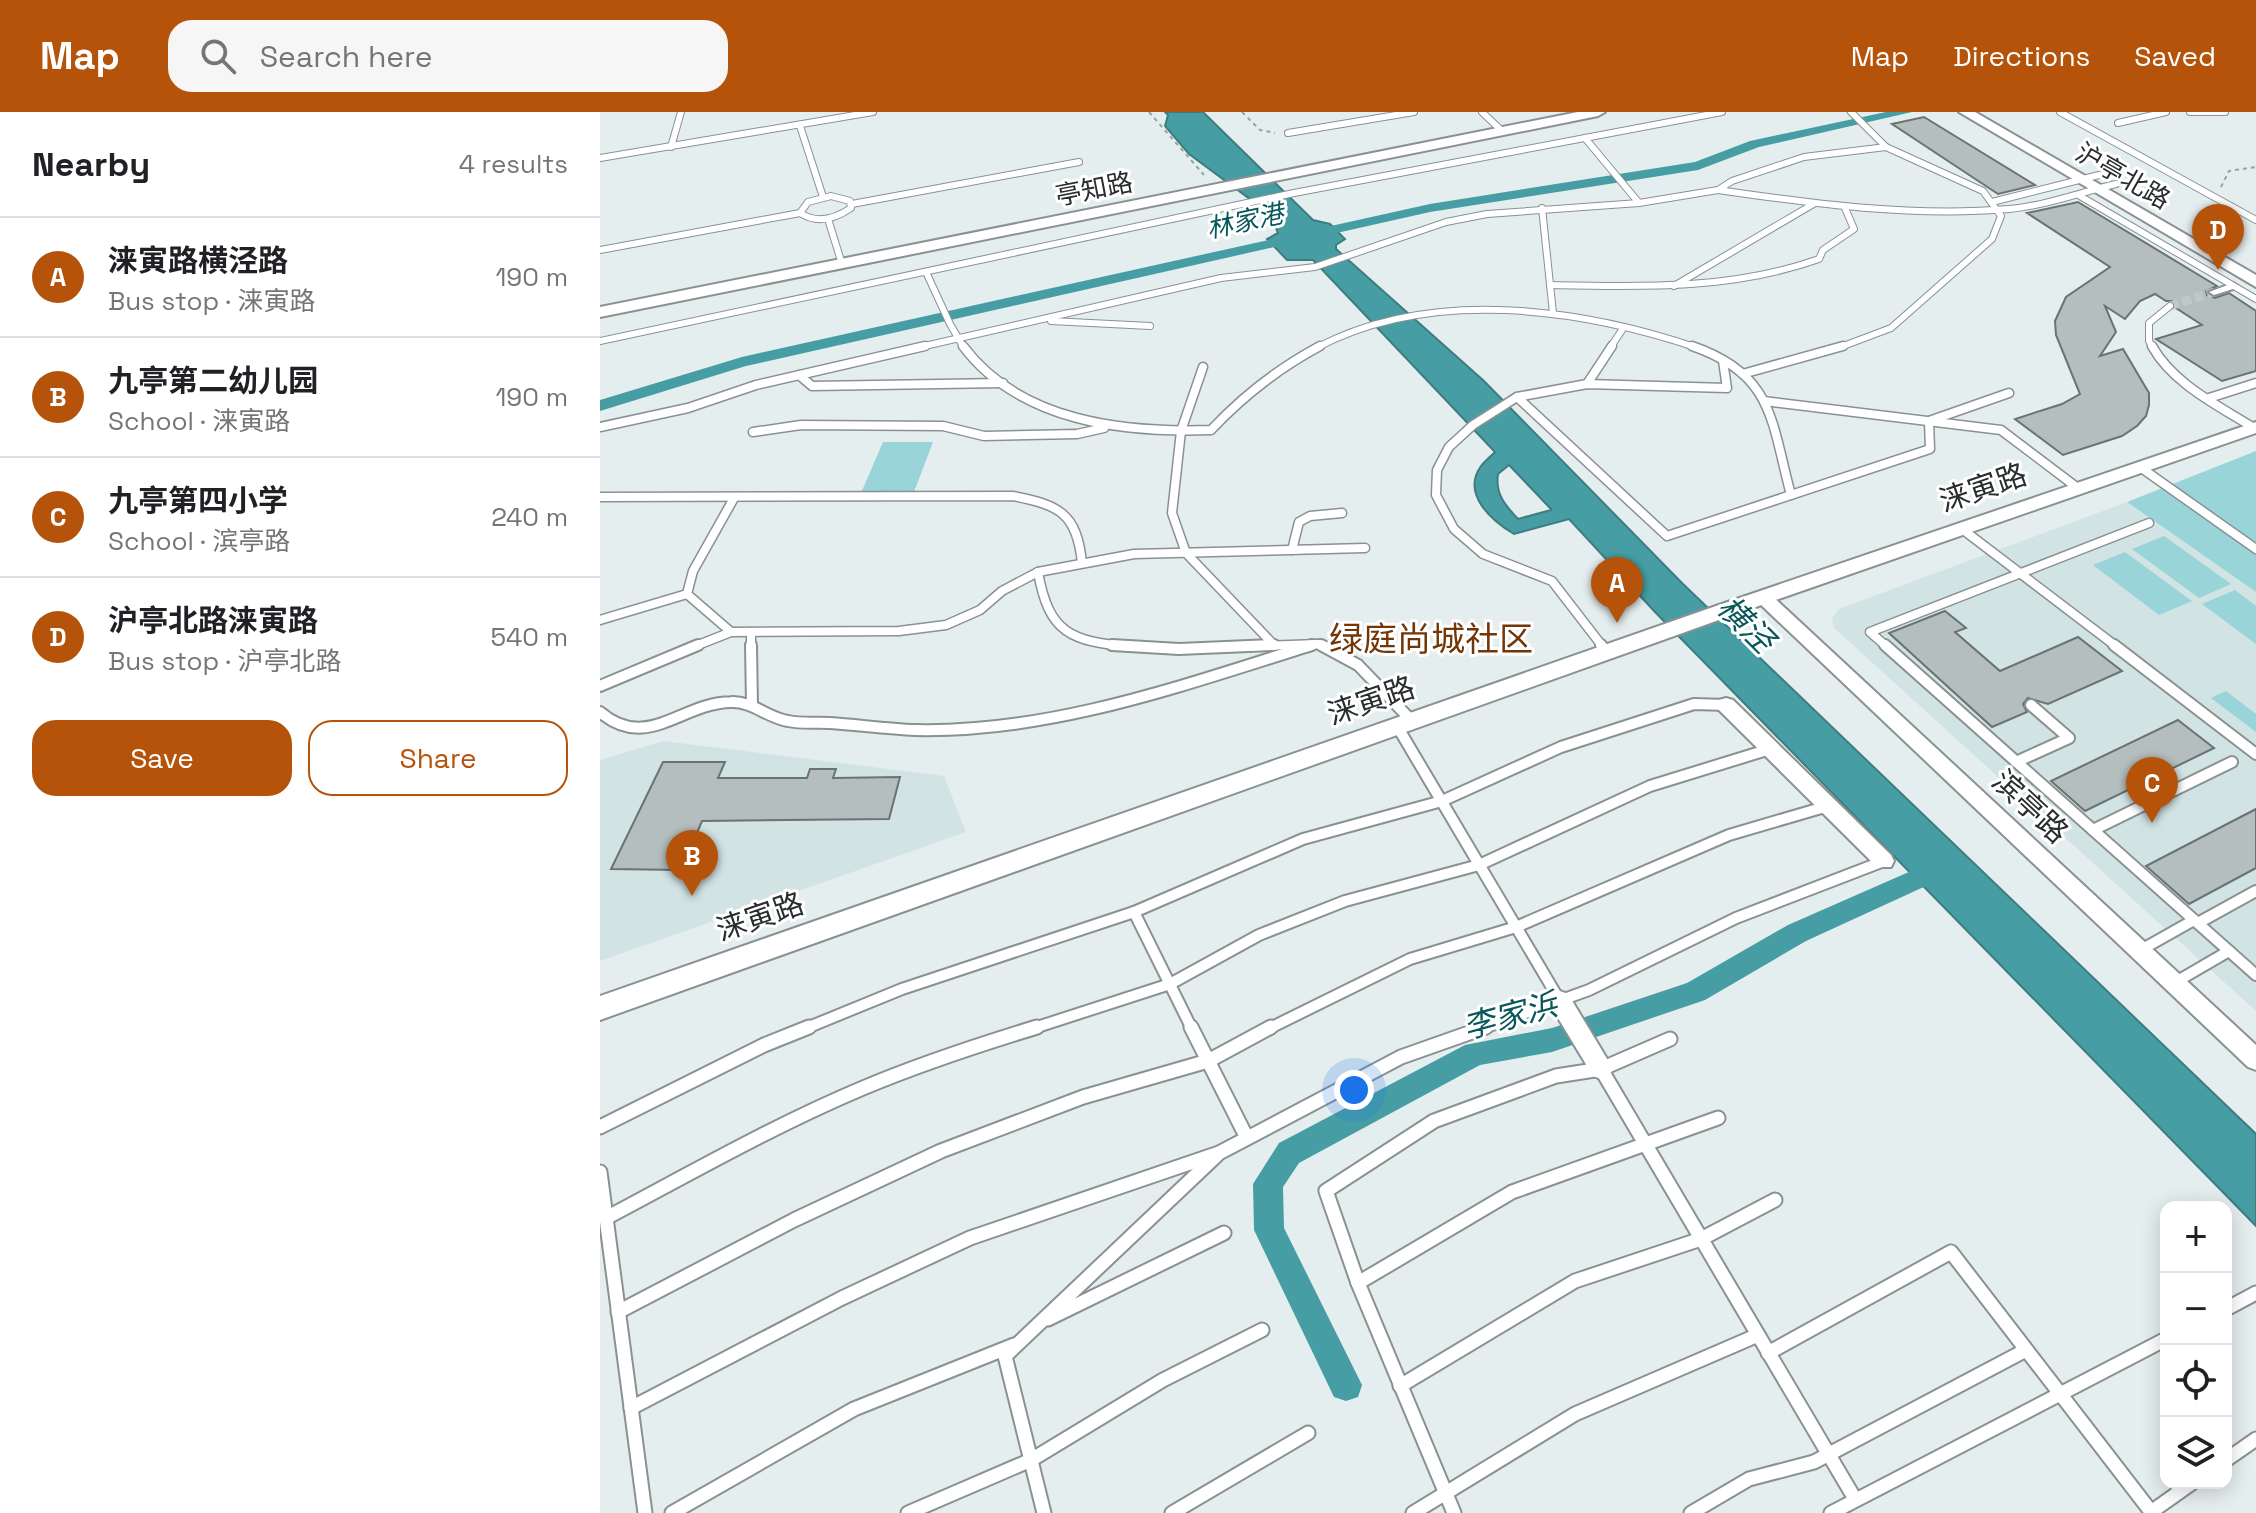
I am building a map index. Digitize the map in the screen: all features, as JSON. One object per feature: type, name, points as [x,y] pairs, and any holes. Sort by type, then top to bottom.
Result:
[{"type":"street","name":"亭知路","points":[[600,312],[1598,112]]},
{"type":"street","name":"沪亭北路","points":[[1966,112],[2081,179],[2116,184],[2256,265]]},
{"type":"street","name":"沪亭北路","points":[[1991,112],[2256,282]]},
{"type":"street","points":[[2214,292],[2233,286]]},
{"type":"street","name":"涞寅路","points":[[600,1008],[1606,652],[2255,428]]},
{"type":"street","name":"滨亭路","points":[[1764,598],[2256,1060]]},
{"type":"street","points":[[1726,705],[1884,861]]},
{"type":"street","points":[[1560,1001],[1601,1069]]},
{"type":"lane","points":[[671,147],[681,112]]},
{"type":"lane","points":[[600,158],[873,112]]},
{"type":"lane","points":[[1288,133],[1414,112]]},
{"type":"lane","points":[[1482,112],[1502,131]]},
{"type":"lane","points":[[600,341],[1294,193],[1722,112]]},
{"type":"lane","points":[[2060,112],[2256,220]]},
{"type":"lane","points":[[2118,123],[2166,112]]},
{"type":"lane","points":[[2190,112],[2225,112]]},
{"type":"lane","points":[[1746,373],[1838,348],[1891,328],[1992,239],[2001,216],[1983,191],[1886,147],[1854,115]]},
{"type":"lane","points":[[800,126],[823,197]]},
{"type":"lane","points":[[1585,138],[1639,203]]},
{"type":"lane","points":[[1718,190],[1732,181],[1804,157],[1886,147]]},
{"type":"lane","points":[[800,213],[803,205],[823,197],[839,196],[852,204],[1079,162]]},
{"type":"lane","points":[[600,427],[688,408],[756,385],[1221,278],[1315,267],[1446,222],[1542,208],[1639,203],[1718,190],[1845,208],[1972,210],[2081,179]]},
{"type":"lane","points":[[1994,205],[2012,209],[2098,182]]},
{"type":"lane","points":[[2080,196],[2256,299]]},
{"type":"lane","points":[[1672,287],[1815,203]]},
{"type":"lane","points":[[600,250],[800,213],[807,218],[828,219],[848,211],[852,204]]},
{"type":"lane","points":[[1542,208],[1553,313]]},
{"type":"lane","points":[[1550,285],[1672,287],[1733,283],[1771,276],[1819,259],[1823,250],[1854,229],[1845,208]]},
{"type":"lane","points":[[828,219],[842,264]]},
{"type":"lane","points":[[926,272],[968,354],[1003,383],[1068,417],[1106,427],[1211,430],[1231,404],[1289,361],[1327,342],[1375,326],[1425,315],[1490,310],[1553,313],[1690,343],[1746,373],[1764,401],[1791,495]]},
{"type":"lane","points":[[2170,306],[2154,315],[2147,328],[2149,345],[2165,365],[2255,428]]},
{"type":"lane","points":[[1037,321],[1150,326]]},
{"type":"lane","points":[[1587,384],[1624,327]]},
{"type":"lane","points":[[1606,652],[1552,581],[1483,554],[1454,529],[1436,495],[1437,470],[1449,447],[1473,425],[1517,397],[1587,384],[1727,388],[1723,361]]},
{"type":"lane","points":[[1203,367],[1181,431],[1172,513],[1186,553],[1272,643]]},
{"type":"lane","points":[[799,375],[812,386],[1003,383]]},
{"type":"lane","points":[[2209,398],[2256,383]]},
{"type":"lane","points":[[1929,421],[2009,393]]},
{"type":"lane","points":[[1517,397],[1667,536],[1930,449],[1929,421]]},
{"type":"lane","points":[[1764,401],[2001,430],[2079,489]]},
{"type":"lane","points":[[753,432],[801,425],[943,426],[969,433],[999,435],[1077,434],[1106,427]]},
{"type":"lane","points":[[2140,467],[2256,549]]},
{"type":"lane","points":[[600,497],[1013,496],[1041,501],[1061,510],[1075,522],[1082,563]]},
{"type":"lane","points":[[687,594],[693,571],[734,498]]},
{"type":"lane","points":[[1292,550],[1299,522],[1310,516],[1342,513]]},
{"type":"lane","points":[[2149,523],[1870,632],[2256,975]]},
{"type":"lane","points":[[1962,529],[2256,754]]},
{"type":"lane","points":[[600,686],[731,632],[899,631],[946,625],[980,610],[1002,591],[1038,572],[1082,563],[1134,554],[1365,548]]},
{"type":"lane","points":[[1038,572],[1050,615],[1056,625],[1077,638],[1161,649],[1213,649],[1272,643],[1317,644],[1340,651],[1357,662],[1405,723],[1442,801],[1560,1001]]},
{"type":"lane","points":[[600,620],[687,594]]},
{"type":"lane","points":[[687,594],[731,632]]},
{"type":"lane","points":[[751,632],[752,706]]},
{"type":"lane","points":[[600,712],[607,721],[627,727],[657,727],[706,706],[731,702],[752,706],[783,720],[928,730],[1005,725],[1083,711],[1317,644]]},
{"type":"lane","points":[[600,1127],[764,1045],[902,989],[1134,912],[1303,839],[1442,801],[1561,747],[1694,704],[1726,705]]},
{"type":"lane","points":[[2016,762],[2069,738],[2031,705]]},
{"type":"lane","points":[[606,1218],[777,1127],[863,1088],[956,1052],[1170,984],[1259,935],[1345,901],[1479,865],[1650,786],[1770,749]]},
{"type":"lane","points":[[2093,830],[2232,762]]},
{"type":"lane","points":[[618,1312],[794,1220],[941,1151],[1083,1097],[1208,1061],[1317,1002],[1410,959],[1516,927],[1729,835],[1828,806]]},
{"type":"lane","points":[[631,1408],[842,1298],[970,1238],[1219,1153],[1401,1057],[1589,990],[1736,918],[1884,861]]},
{"type":"lane","points":[[2139,951],[2256,891]]},
{"type":"lane","points":[[1134,912],[1247,1138]]},
{"type":"lane","points":[[2174,983],[2229,951]]},
{"type":"lane","points":[[1454,1513],[1358,1283],[1326,1191],[1434,1121],[1556,1076],[1601,1069],[1670,1039]]},
{"type":"lane","points":[[1601,1069],[1855,1499]]},
{"type":"lane","points":[[1358,1283],[1512,1192],[1718,1118]]},
{"type":"lane","points":[[1044,1513],[1005,1356],[1219,1153]]},
{"type":"lane","points":[[600,1172],[645,1513]]},
{"type":"lane","points":[[1400,1386],[1575,1281],[1701,1239],[1775,1200]]},
{"type":"lane","points":[[1039,1323],[1224,1233]]},
{"type":"lane","points":[[1768,1353],[1951,1252],[2151,1512],[2184,1489]]},
{"type":"lane","points":[[2232,1306],[2256,1293]]},
{"type":"lane","points":[[908,1513],[1031,1460],[1163,1380],[1262,1330]]},
{"type":"lane","points":[[1413,1513],[1575,1414],[1758,1335]]},
{"type":"lane","points":[[672,1513],[854,1409],[1020,1342]]},
{"type":"lane","points":[[1831,1513],[2160,1342]]},
{"type":"lane","points":[[1691,1513],[1749,1479],[1814,1462],[2026,1350]]},
{"type":"lane","points":[[1172,1513],[1308,1433]]},
{"type":"lane","points":[[2232,1456],[2256,1439]]},
{"type":"path","points":[[1149,112],[1216,189]]},
{"type":"path","points":[[1242,112],[1254,126],[1267,134],[1288,133]]},
{"type":"path","points":[[2219,191],[2229,171],[2256,167]]},
{"type":"shaded area","points":[[1165,112],[1203,112],[1313,220],[1330,224],[1345,239],[1336,245],[1336,249],[1484,381],[1682,583],[2256,1134],[2256,1226],[1655,612],[1569,519],[1514,534],[1489,514],[1477,496],[1476,476],[1495,452],[1313,260],[1287,260],[1267,239],[1278,233],[1270,214],[1189,154],[1165,126],[1168,115]],"holes":[[[1509,465],[1551,510],[1518,519],[1500,493],[1498,474]]]},
{"type":"shaded area","points":[[883,442],[933,442],[914,492],[861,493]]},
{"type":"shaded area","points":[[2256,451],[2256,592],[2127,502]]},
{"type":"shaded area","points":[[2127,502],[2256,592],[2256,1011],[1834,628],[1832,618],[1839,609]]},
{"type":"shaded area","points":[[2164,536],[2231,584],[2199,598],[2132,549]]},
{"type":"shaded area","points":[[2125,552],[2192,601],[2159,615],[2093,565]]},
{"type":"shaded area","points":[[2235,590],[2256,606],[2256,644],[2202,604]]},
{"type":"shaded area","points":[[2226,691],[2256,714],[2256,732],[2211,698]]},
{"type":"shaded area","points":[[663,741],[944,776],[966,832],[600,961],[600,760]]},
{"type":"building","points":[[1924,117],[2035,185],[1998,194],[1892,124]]},
{"type":"building","points":[[2078,202],[2217,286],[2206,291],[2207,295],[2215,298],[2229,293],[2256,311],[2256,371],[2222,381],[2156,339],[2202,325],[2176,308],[2173,301],[2166,301],[2155,294],[2140,301],[2125,319],[2105,306],[2116,332],[2100,356],[2123,349],[2149,393],[2146,416],[2122,436],[2063,455],[2015,419],[2062,404],[2080,394],[2056,335],[2055,321],[2066,297],[2110,267],[2027,213]]},
{"type":"building","points":[[1945,611],[1966,628],[1955,632],[2000,671],[2078,637],[2122,671],[2048,704],[2028,698],[2023,704],[2027,712],[1992,727],[1889,633]]},
{"type":"building","points":[[2178,720],[2214,748],[2085,811],[2051,781]]},
{"type":"building","points":[[663,762],[725,762],[718,778],[807,778],[810,769],[836,769],[833,778],[900,777],[889,819],[702,821],[681,870],[611,869]]},
{"type":"building","points":[[2256,809],[2256,868],[2189,904],[2146,866]]},
{"type":"waterway","name":"林家港","points":[[600,406],[742,362],[1430,208],[1698,166],[1755,144],[1905,112]]},
{"type":"waterway","name":"李家浜","points":[[1346,1385],[1269,1230],[1268,1184],[1289,1153],[1475,1054],[1552,1040],[1696,992],[1797,933],[1943,867]]},
{"type":"tunnel","points":[[2170,306],[2214,292]]},
{"type":"place","name":"沪亭北路涞寅路","points":[[2218,270]]},
{"type":"place","name":"涞寅路横泾路","points":[[1617,623]]},
{"type":"place","name":"九亭第四小学","points":[[2152,823]]},
{"type":"place","name":"九亭第二幼儿园","points":[[692,896]]},
{"type":"district","name":"绿庭尚城社区","points":[[1431,639]]},
{"type":"water label","name":"横泾","points":[[1746,624]]}]
